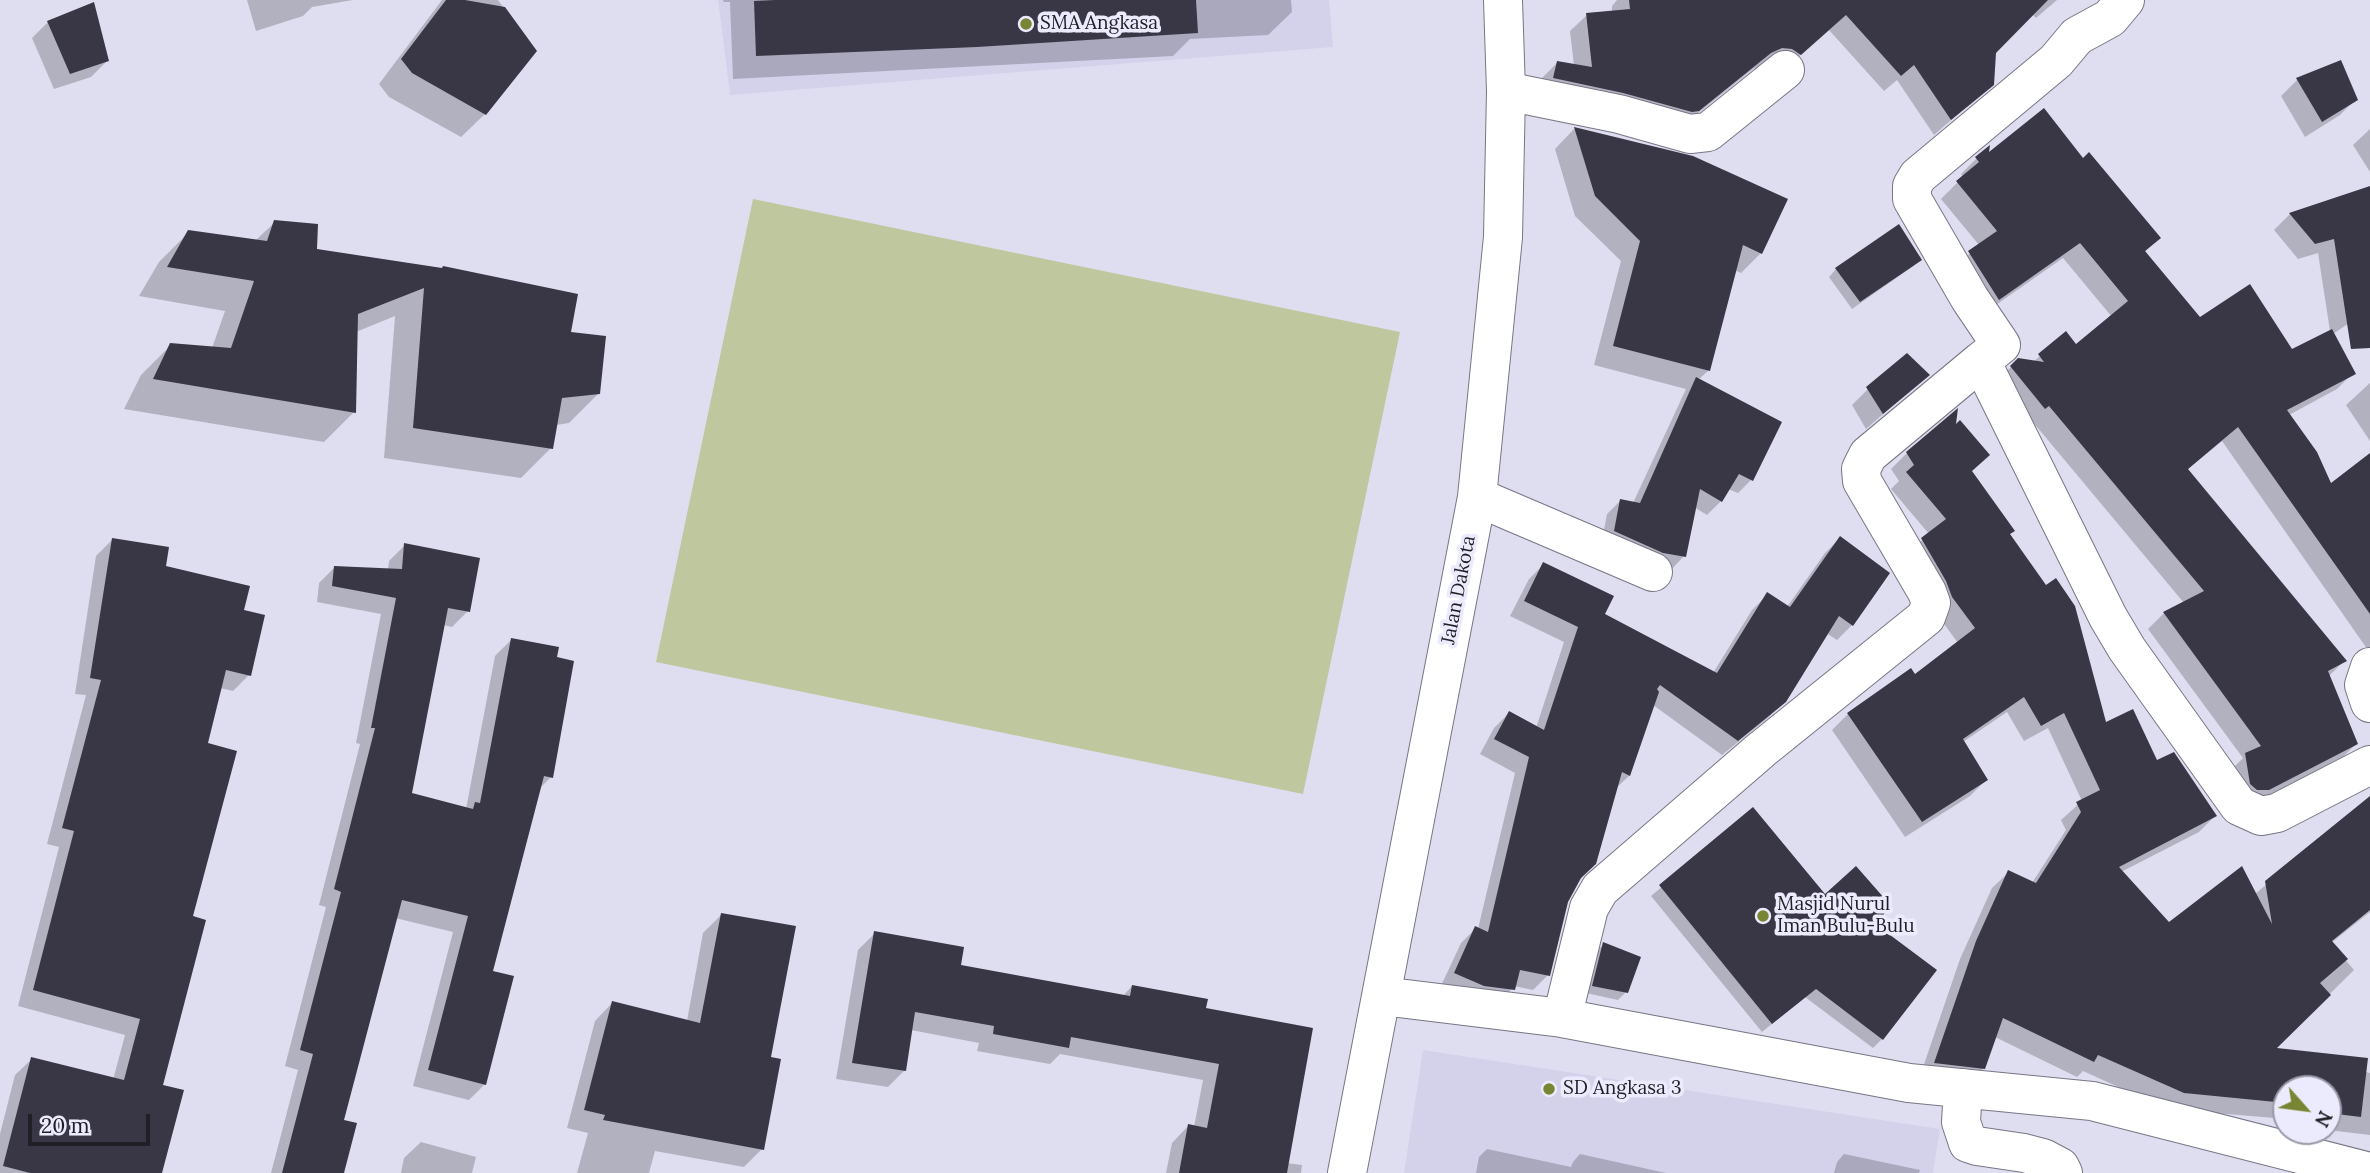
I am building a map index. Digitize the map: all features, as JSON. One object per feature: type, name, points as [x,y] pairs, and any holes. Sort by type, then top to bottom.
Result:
[{"type":"street","name":"Jalan Dakota","points":[[1347,1173],[1477,497],[1503,237],[1506,90],[1503,0]]},
{"type":"street","points":[[1562,1018],[1589,908],[1600,889],[1761,750],[1926,617],[1931,603],[1927,592],[1862,481],[1861,469],[1868,455],[2001,345],[1970,299],[1912,200],[1912,186],[1918,176],[2056,61],[2077,36],[2110,18],[2125,0]]},
{"type":"street","points":[[1506,90],[1619,114],[1690,134],[1708,132],[1786,70]]},
{"type":"street","points":[[1981,361],[2108,617],[2127,649],[2239,806],[2261,816],[2277,813],[2370,765]]},
{"type":"street","points":[[1477,497],[1653,572]]},
{"type":"street","points":[[2370,667],[2364,684],[2370,703]]},
{"type":"street","points":[[1382,996],[1562,1018],[1909,1083],[2092,1101],[2370,1172]]},
{"type":"street","points":[[1963,1088],[1961,1122],[1968,1143],[2042,1158],[2060,1167],[2063,1173]]},
{"type":"shaded area","name":"SMA Angkasa","points":[[718,0],[1329,0],[1333,47],[730,95]]},
{"type":"shaded area","name":"SD Angkasa 3","points":[[1423,1050],[1940,1129],[1933,1173],[1404,1173]]},
{"type":"green space","points":[[753,199],[1400,332],[1303,794],[656,662]]},
{"type":"building","points":[[446,0],[465,0],[505,7],[537,51],[486,115],[412,73],[401,59]]},
{"type":"building","points":[[1196,0],[1198,33],[977,47],[756,56],[754,1]]},
{"type":"building","points":[[1629,0],[2048,0],[1996,53],[1994,85],[1951,120],[1914,65],[1901,76],[1846,15],[1801,55],[1792,49],[1782,48],[1771,53],[1699,111],[1692,112],[1553,78],[1557,61],[1592,67],[1586,13],[1630,9]]},
{"type":"building","points":[[94,2],[109,61],[70,74],[47,21]]},
{"type":"building","points":[[2341,60],[2358,100],[2322,122],[2296,78]]},
{"type":"building","points":[[2044,108],[2083,158],[2089,152],[2161,238],[2145,251],[2200,317],[2250,284],[2292,349],[2332,329],[2356,374],[2287,410],[2317,452],[2331,483],[2370,453],[2370,614],[2238,427],[2188,469],[2347,661],[2328,671],[2358,744],[2269,790],[2257,790],[2250,784],[2245,753],[2261,746],[2163,612],[2204,591],[2049,406],[2045,409],[2010,366],[2018,358],[2044,362],[2038,354],[2066,331],[2076,344],[2128,301],[2080,243],[1999,300],[1968,251],[1997,231],[1956,181],[1979,162],[1975,157],[1990,145],[1989,152]]},
{"type":"building","points":[[1574,127],[1693,156],[1788,199],[1762,254],[1743,245],[1710,371],[1613,346],[1640,241],[1595,196]]},
{"type":"building","points":[[2370,186],[2370,348],[2351,349],[2334,239],[2315,244],[2289,213]]},
{"type":"building","points":[[274,220],[318,224],[317,249],[442,268],[443,266],[578,294],[571,332],[606,336],[600,394],[562,398],[553,449],[413,428],[424,288],[358,314],[356,413],[153,379],[170,343],[231,348],[254,281],[167,267],[188,230],[267,241]]},
{"type":"building","points":[[1899,224],[1922,260],[1860,302],[1835,268]]},
{"type":"building","points":[[1907,353],[1930,375],[1883,414],[1866,387]]},
{"type":"building","points":[[1696,377],[1782,422],[1753,481],[1739,474],[1722,502],[1700,489],[1686,557],[1663,553],[1614,531],[1620,499],[1640,503]]},
{"type":"building","points":[[1958,408],[1956,424],[1960,420],[1990,455],[1972,471],[2015,531],[2010,534],[2046,585],[2056,578],[2075,606],[2106,722],[2133,709],[2157,760],[2174,752],[2217,816],[2119,867],[2169,922],[2242,866],[2272,924],[2265,881],[2370,796],[2370,910],[2332,941],[2348,959],[2320,983],[2331,995],[2277,1048],[2368,1058],[2361,1117],[2342,1115],[2342,1075],[2272,1075],[2272,1102],[2184,1093],[2098,1055],[2094,1062],[2003,1018],[1985,1069],[1934,1063],[1976,941],[2008,870],[2036,883],[2081,812],[2076,802],[2100,790],[2064,713],[2041,726],[2024,697],[1963,739],[1988,780],[1922,822],[1847,713],[1911,668],[1915,674],[1975,628],[1952,597],[1946,581],[1921,538],[1946,519],[1906,472],[1914,465],[1906,452]]},
{"type":"building","points":[[1840,536],[1890,573],[1853,626],[1839,616],[1786,702],[1738,741],[1660,685],[1657,689],[1659,692],[1630,776],[1622,772],[1596,864],[1581,878],[1568,902],[1550,976],[1520,970],[1515,990],[1484,986],[1454,973],[1475,926],[1488,932],[1529,757],[1494,739],[1509,711],[1544,730],[1578,627],[1524,601],[1543,562],[1614,596],[1605,614],[1717,673],[1767,592],[1790,607]]},
{"type":"building","points":[[112,538],[169,547],[166,566],[250,586],[244,610],[265,615],[251,676],[226,670],[208,743],[237,751],[193,916],[206,920],[163,1085],[184,1090],[162,1173],[30,1173],[3,1166],[31,1057],[124,1080],[140,1019],[33,990],[74,831],[62,828],[101,680],[90,678]]},
{"type":"building","points":[[404,543],[480,558],[470,612],[448,608],[412,793],[473,809],[475,802],[480,803],[511,638],[559,647],[557,657],[574,661],[553,778],[544,776],[493,971],[514,976],[486,1085],[428,1070],[468,916],[402,900],[344,1120],[357,1123],[344,1173],[282,1173],[313,1054],[300,1050],[341,892],[334,889],[375,728],[371,728],[396,598],[332,586],[334,566],[402,569]]},
{"type":"building","name":"Masjid Nurul Iman Bulu-Bulu","points":[[1753,807],[1825,894],[1856,866],[1892,907],[1874,923],[1937,970],[1883,1040],[1816,989],[1772,1024],[1659,885]]},
{"type":"building","points":[[721,913],[796,926],[771,1057],[781,1059],[764,1150],[603,1120],[605,1115],[584,1110],[612,1001],[700,1023]]},
{"type":"building","points":[[874,931],[964,947],[961,965],[1130,996],[1132,985],[1208,999],[1206,1008],[1313,1028],[1287,1173],[1179,1173],[1188,1124],[1207,1128],[1219,1064],[1071,1037],[1069,1048],[993,1034],[994,1026],[915,1012],[906,1071],[852,1063]]},
{"type":"building","points":[[1603,942],[1641,957],[1628,993],[1592,986]]},
{"type":"place","name":"SMA Angkasa","points":[[1026,24]]},
{"type":"place","name":"Masjid Nurul Iman Bulu-Bulu","points":[[1763,916]]},
{"type":"place","name":"SD Angkasa 3","points":[[1549,1089]]}]
